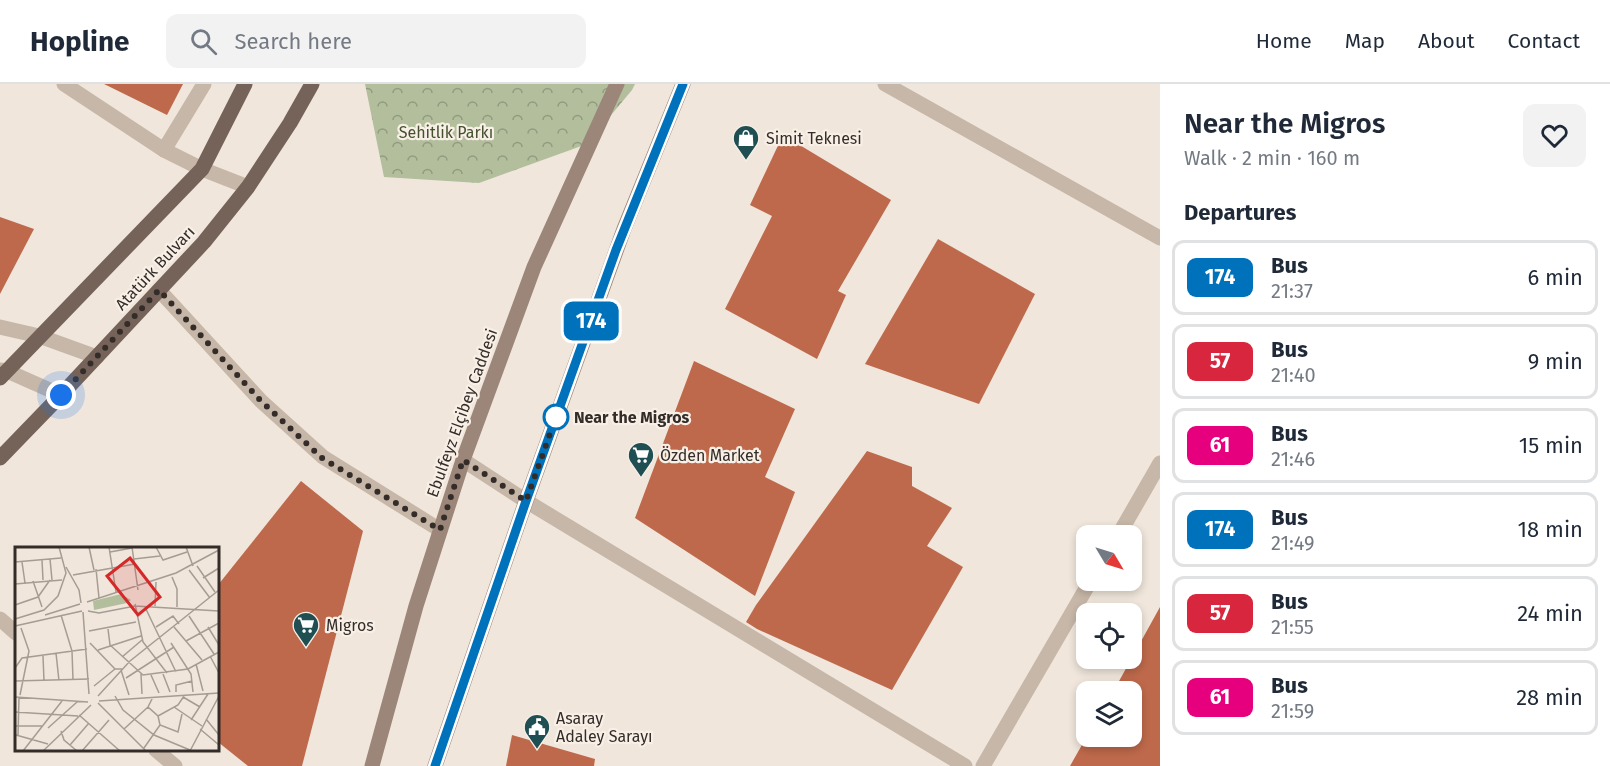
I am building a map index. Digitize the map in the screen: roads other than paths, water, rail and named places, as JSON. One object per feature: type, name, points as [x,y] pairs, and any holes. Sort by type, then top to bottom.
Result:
[{"type":"main road","name":"Atatürk Bulvarı","points":[[2,373],[202,169],[245,84]]},
{"type":"main road","name":"Atatürk Bulvarı","points":[[0,458],[204,242],[248,187],[290,123],[312,84]]},
{"type":"main road","name":"Ebulfeyz Elçibey Caddesi","points":[[372,766],[416,606],[463,460],[534,267],[617,84]]},
{"type":"main road","points":[[435,766],[526,501],[624,229],[683,84]]},
{"type":"street","points":[[64,84],[165,150],[202,169],[248,187]]},
{"type":"street","points":[[165,150],[204,84]]},
{"type":"street","points":[[885,84],[1160,238]]},
{"type":"street","points":[[159,290],[261,401],[322,458],[440,530]]},
{"type":"street","points":[[0,327],[39,336],[97,357]]},
{"type":"street","points":[[2,373],[61,395]]},
{"type":"street","points":[[463,460],[526,501],[964,766]]},
{"type":"street","points":[[1124,525],[1160,463]]},
{"type":"street","points":[[983,766],[1085,591]]},
{"type":"street","points":[[0,619],[15,632]]},
{"type":"street","points":[[157,751],[176,766]]},
{"type":"place","name":"Simit Teknesi","points":[[746,161]]},
{"type":"place","name":"Near the Migros","points":[[556,417]]},
{"type":"place","name":"Özden Market","points":[[641,478]]},
{"type":"place","name":"Migros","points":[[306,648]]},
{"type":"place","name":"Asaray Adaley Sarayı","points":[[537,750]]},
{"type":"park label","name":"Sehitlik Parkı","points":[[446,132]]}]
